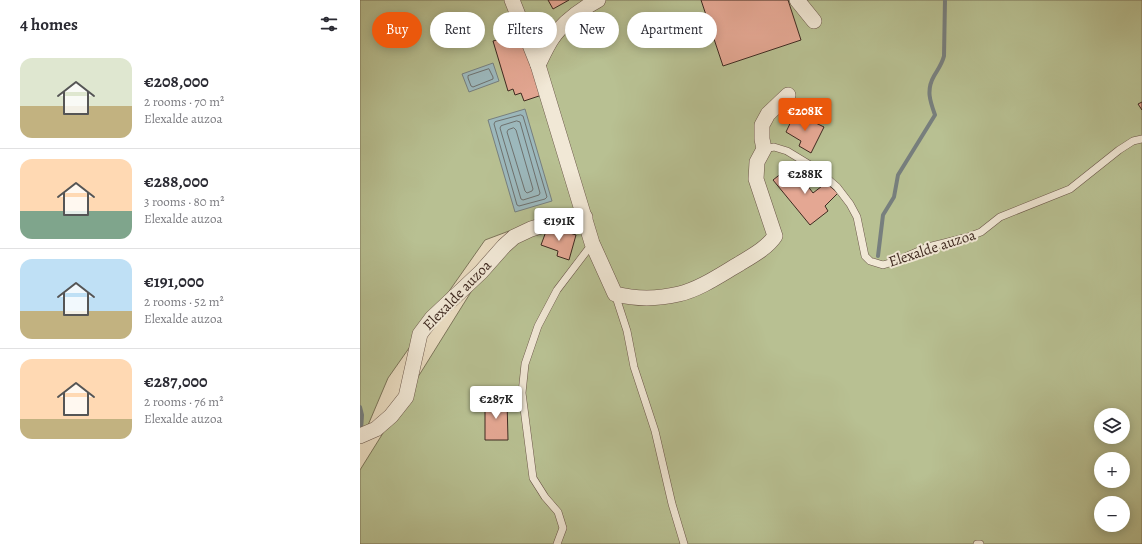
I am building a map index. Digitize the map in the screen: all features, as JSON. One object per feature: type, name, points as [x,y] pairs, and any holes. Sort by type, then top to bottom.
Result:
[{"type":"street","points":[[512,0],[538,65],[592,243],[614,294],[630,298],[661,297],[680,294],[712,279],[755,254],[773,240],[775,236],[756,179],[757,162],[764,149],[762,125],[768,114],[788,95]]},
{"type":"street","points":[[538,65],[551,40],[570,19],[583,8],[598,0]]},
{"type":"street","points":[[797,0],[814,21]]},
{"type":"street","name":"Elexalde auzoa","points":[[360,436],[376,428],[391,416],[406,397],[420,334],[432,318],[481,272],[504,246],[514,237],[531,229],[554,222],[585,218]]},
{"type":"lane","name":"Elexalde auzoa","points":[[764,149],[774,147],[793,154],[815,168],[837,188],[850,204],[857,217],[865,256],[870,262],[883,265],[928,247],[968,237],[981,232],[1000,216],[1070,189],[1119,150],[1133,141],[1142,139]]},
{"type":"lane","points":[[557,544],[563,528],[558,512],[533,478],[522,393],[525,364],[538,326],[557,290],[592,243]]},
{"type":"lane","points":[[614,294],[627,331],[634,367],[656,431],[672,504],[684,544]]},
{"type":"green space","points":[[360,0],[1142,0],[1142,544],[360,544],[360,470],[509,231],[485,240],[388,378],[360,444]]},
{"type":"water","points":[[493,63],[499,81],[469,92],[462,74]]},
{"type":"water","points":[[525,109],[552,201],[515,212],[488,120]]},
{"type":"building","points":[[548,0],[569,0],[553,9]]},
{"type":"building","points":[[701,0],[788,0],[801,40],[723,66],[717,48],[717,12],[705,12]]},
{"type":"building","points":[[495,48],[527,48],[542,95],[524,101],[521,93],[515,95],[513,89],[508,91]]},
{"type":"building","points":[[1142,102],[1142,110],[1138,104]]},
{"type":"building","points":[[795,113],[824,127],[811,153],[799,146],[801,141],[786,132]]},
{"type":"building","points":[[792,165],[813,193],[826,183],[838,193],[825,206],[828,211],[810,225],[773,180]]},
{"type":"building","points":[[548,226],[576,235],[569,260],[557,256],[558,251],[541,245]]},
{"type":"building","points":[[485,400],[507,400],[508,440],[485,440]]},
{"type":"waterway","points":[[878,256],[883,215],[894,197],[898,175],[935,115],[930,100],[929,91],[934,76],[944,56],[945,0]]},
{"type":"waterway","points":[[360,407],[362,415],[361,430]]}]
